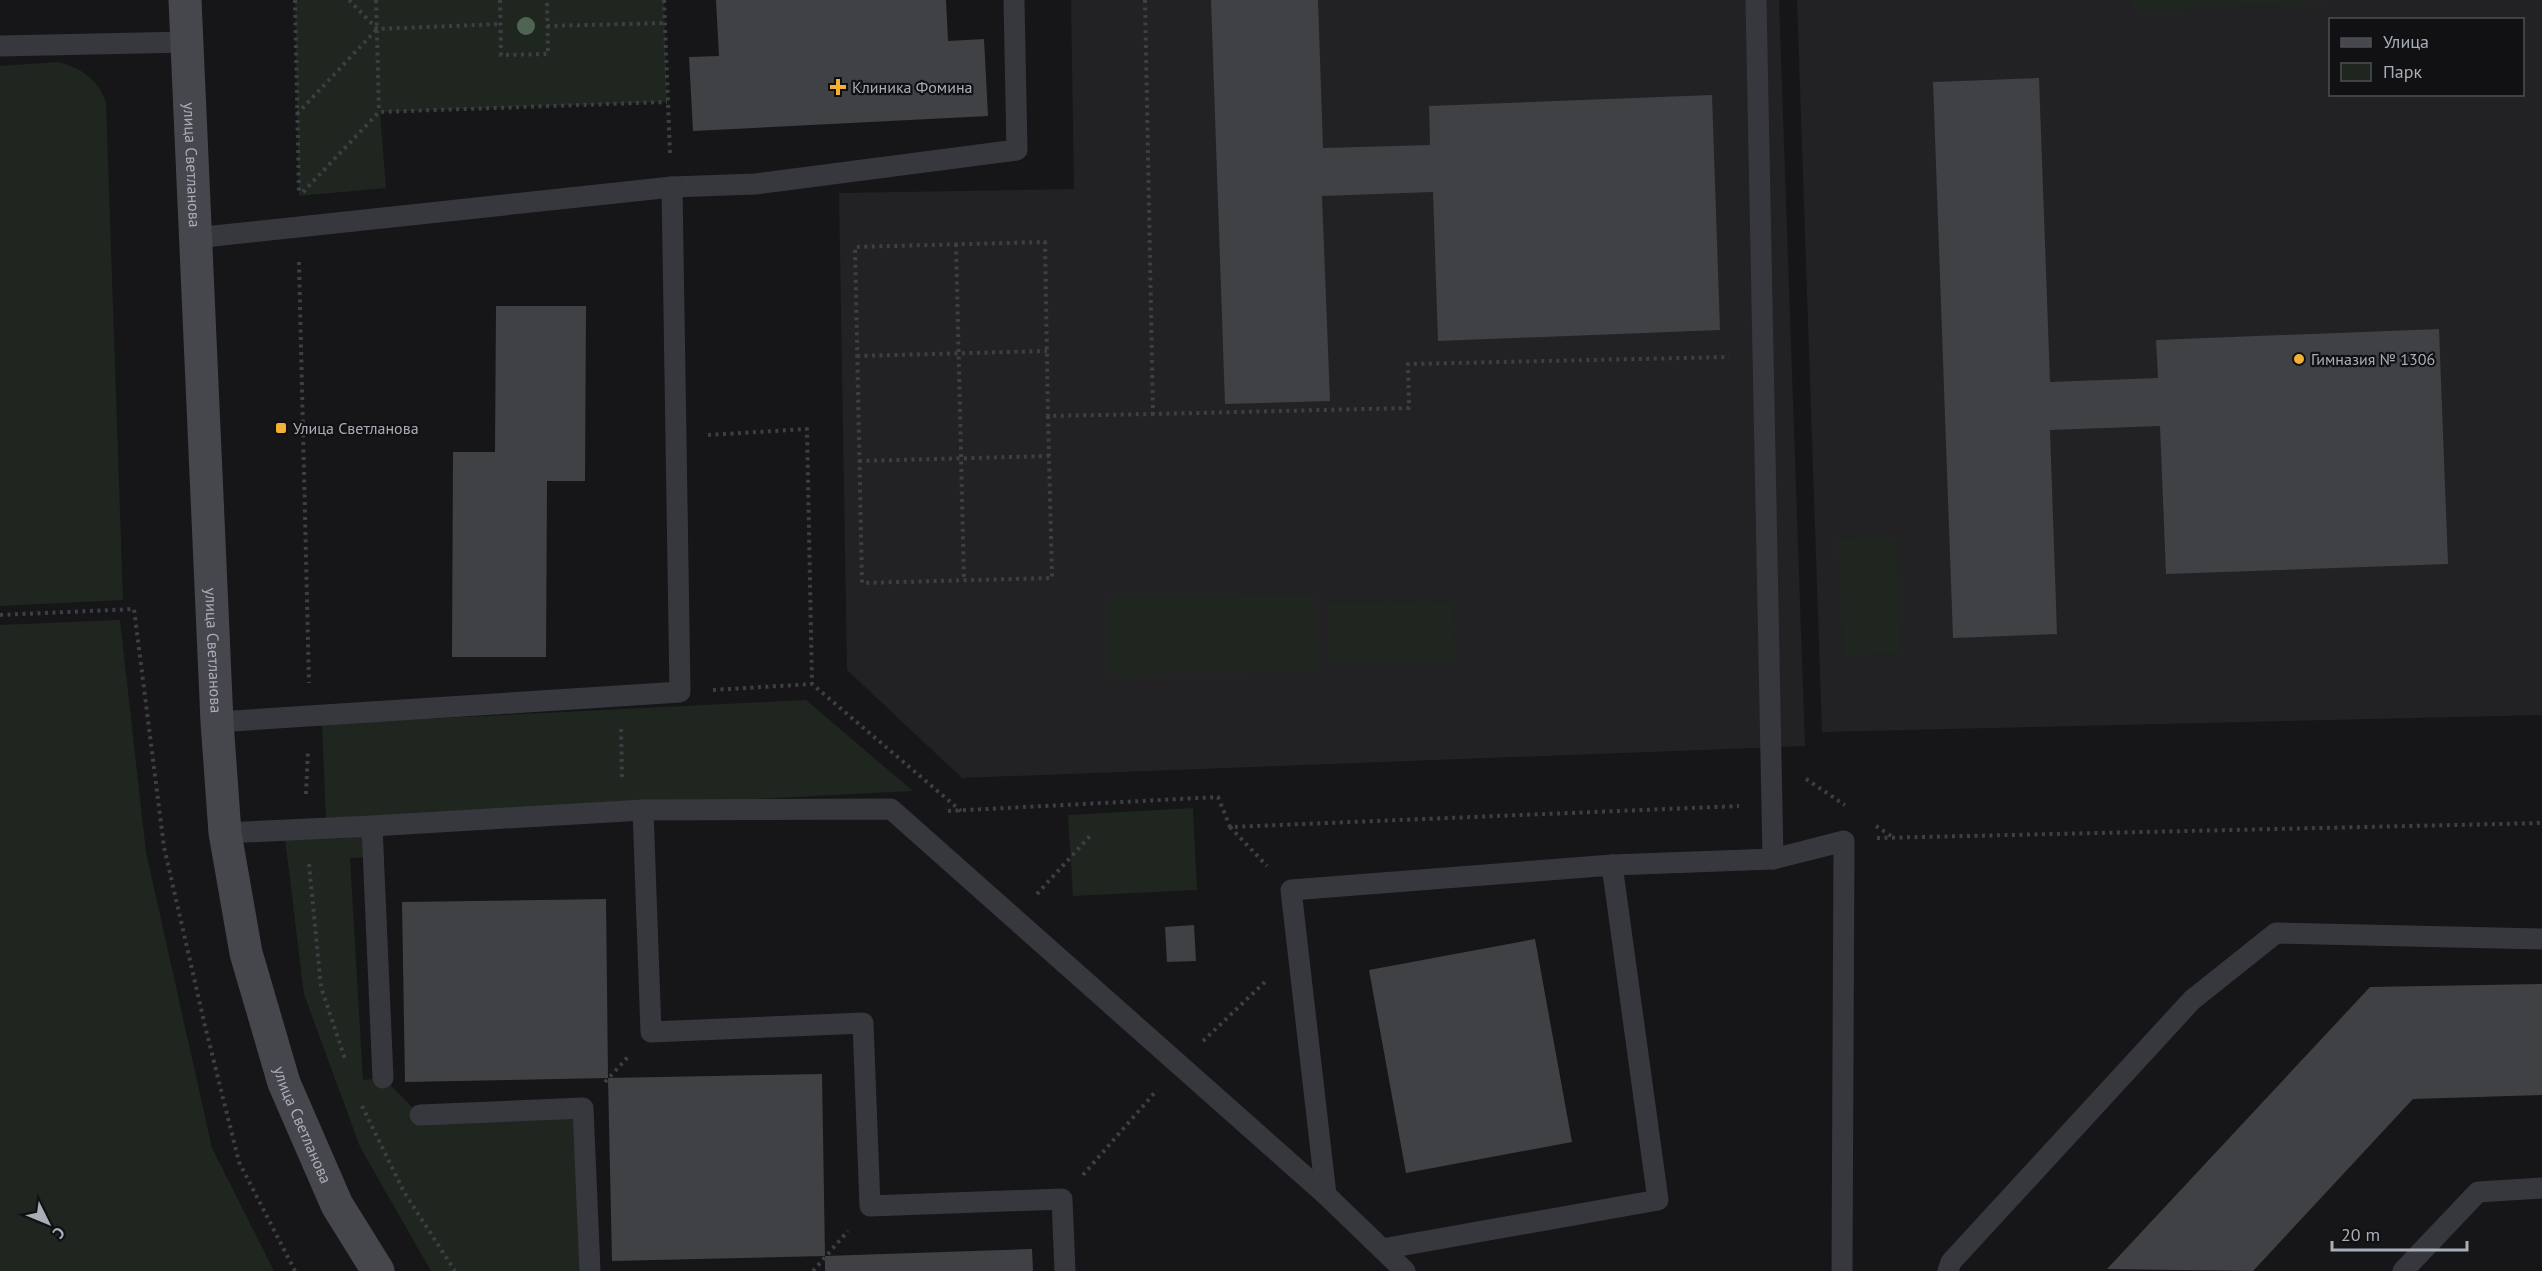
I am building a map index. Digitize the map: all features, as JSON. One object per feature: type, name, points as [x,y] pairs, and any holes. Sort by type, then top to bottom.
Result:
[{"type":"street","name":"улица Светланова","points":[[185,0],[217,722],[225,833],[246,952],[284,1083],[337,1205],[378,1271]]},
{"type":"lane","points":[[195,238],[672,187],[755,184],[1017,150],[1014,0]]},
{"type":"lane","points":[[1756,0],[1773,859]]},
{"type":"lane","points":[[0,46],[187,42]]},
{"type":"lane","points":[[217,722],[680,692],[674,437],[672,187]]},
{"type":"lane","points":[[225,833],[643,810],[891,809],[1326,1195],[1405,1271]]},
{"type":"lane","points":[[643,810],[651,1032],[863,1023],[870,1206],[1062,1199],[1065,1271]]},
{"type":"lane","points":[[372,826],[384,1078]]},
{"type":"lane","points":[[1326,1195],[1291,890],[1612,865],[1773,859],[1844,841],[1842,1271]]},
{"type":"lane","points":[[1382,1250],[1658,1200],[1612,865]]},
{"type":"lane","points":[[1948,1271],[1951,1262],[2192,1000],[2276,933],[2542,939]]},
{"type":"lane","points":[[420,1115],[583,1108],[590,1271]]},
{"type":"lane","points":[[2403,1271],[2478,1192],[2542,1188]]},
{"type":"path","points":[[295,0],[299,196],[379,112],[667,102]]},
{"type":"path","points":[[349,0],[377,29]]},
{"type":"path","points":[[376,0],[379,112]]},
{"type":"path","points":[[500,0],[501,55],[548,54],[547,0]]},
{"type":"path","points":[[664,0],[672,187]]},
{"type":"path","points":[[1145,0],[1153,414]]},
{"type":"path","points":[[547,26],[665,23]]},
{"type":"path","points":[[297,114],[377,29],[501,24]]},
{"type":"path","points":[[298,227],[310,716],[305,830]]},
{"type":"path","points":[[1045,242],[1047,351],[1052,578],[862,583],[855,247],[1045,242]]},
{"type":"path","points":[[956,244],[964,580]]},
{"type":"path","points":[[857,356],[1047,351]]},
{"type":"path","points":[[1048,416],[1409,408],[1408,364],[1763,356]]},
{"type":"path","points":[[674,437],[807,429],[812,684]]},
{"type":"path","points":[[859,461],[1049,456]]},
{"type":"path","points":[[0,615],[134,609],[164,847],[208,1037],[239,1162],[295,1271]]},
{"type":"path","points":[[680,692],[812,684],[962,812]]},
{"type":"path","points":[[1773,780],[1804,777],[1852,810]]},
{"type":"path","points":[[891,809],[962,812],[1218,797],[1230,827],[1291,890]]},
{"type":"path","points":[[1230,827],[1773,804]]},
{"type":"path","points":[[1872,823],[1891,836]]},
{"type":"path","points":[[1844,841],[1891,836],[2542,823]]},
{"type":"path","points":[[1014,919],[1090,836]]},
{"type":"path","points":[[583,1108],[651,1032]]},
{"type":"path","points":[[813,1271],[870,1206]]},
{"type":"shaded area","points":[[1071,0],[1779,0],[1805,746],[962,778],[847,670],[839,193],[1074,189]]},
{"type":"shaded area","points":[[1797,0],[2542,0],[2542,715],[1822,732]]},
{"type":"green space","points":[[295,0],[664,0],[667,102],[380,112],[386,188],[299,196]]},
{"type":"green space","points":[[2132,0],[2348,0],[2133,12]]},
{"type":"green space","points":[[58,62],[88,76],[98,87],[106,102],[123,600],[0,606],[0,66]]},
{"type":"green space","points":[[1896,537],[1900,653],[1843,655],[1838,539]]},
{"type":"green space","points":[[1314,595],[1315,672],[1110,675],[1109,598]]},
{"type":"green space","points":[[1454,602],[1455,662],[1328,662],[1327,603]]},
{"type":"green space","points":[[120,620],[146,852],[212,1148],[274,1271],[0,1271],[0,625]]},
{"type":"green space","points":[[806,700],[913,791],[326,821],[322,724]]},
{"type":"green space","points":[[1193,808],[1197,890],[1073,896],[1068,815]]},
{"type":"green space","points":[[372,826],[373,857],[350,858],[363,1080],[383,1078],[420,1115],[583,1108],[590,1271],[431,1271],[360,1147],[304,994],[284,831]]},
{"type":"building","name":"Клиника Фомина","points":[[716,0],[946,0],[948,41],[984,39],[988,116],[693,131],[689,57],[719,56]]},
{"type":"building","points":[[1211,0],[1318,0],[1323,148],[1430,145],[1429,106],[1712,95],[1720,330],[1438,341],[1433,192],[1322,196],[1330,401],[1225,404]]},
{"type":"building","name":"Гимназия № 1306","points":[[2039,78],[2050,382],[2158,378],[2156,340],[2439,329],[2448,564],[2166,574],[2160,426],[2050,430],[2057,634],[1953,638],[1933,82]]},
{"type":"building","points":[[496,306],[586,306],[585,481],[547,481],[546,657],[452,657],[453,452],[495,452]]},
{"type":"building","points":[[606,899],[608,1078],[405,1082],[402,902]]},
{"type":"building","points":[[1194,925],[1196,961],[1167,962],[1165,927]]},
{"type":"building","points":[[1535,939],[1572,1142],[1406,1173],[1369,970]]},
{"type":"building","points":[[2542,984],[2542,1095],[2413,1099],[2253,1271],[2107,1269],[2370,987]]},
{"type":"building","points":[[822,1074],[825,1256],[612,1261],[608,1078]]},
{"type":"building","points":[[1032,1249],[1033,1271],[825,1271],[825,1256]]},
{"type":"place","name":"Клиника Фомина","points":[[838,87]]},
{"type":"place","name":"Гимназия № 1306","points":[[2299,359]]},
{"type":"place","name":"Улица Светланова","points":[[281,428]]}]
